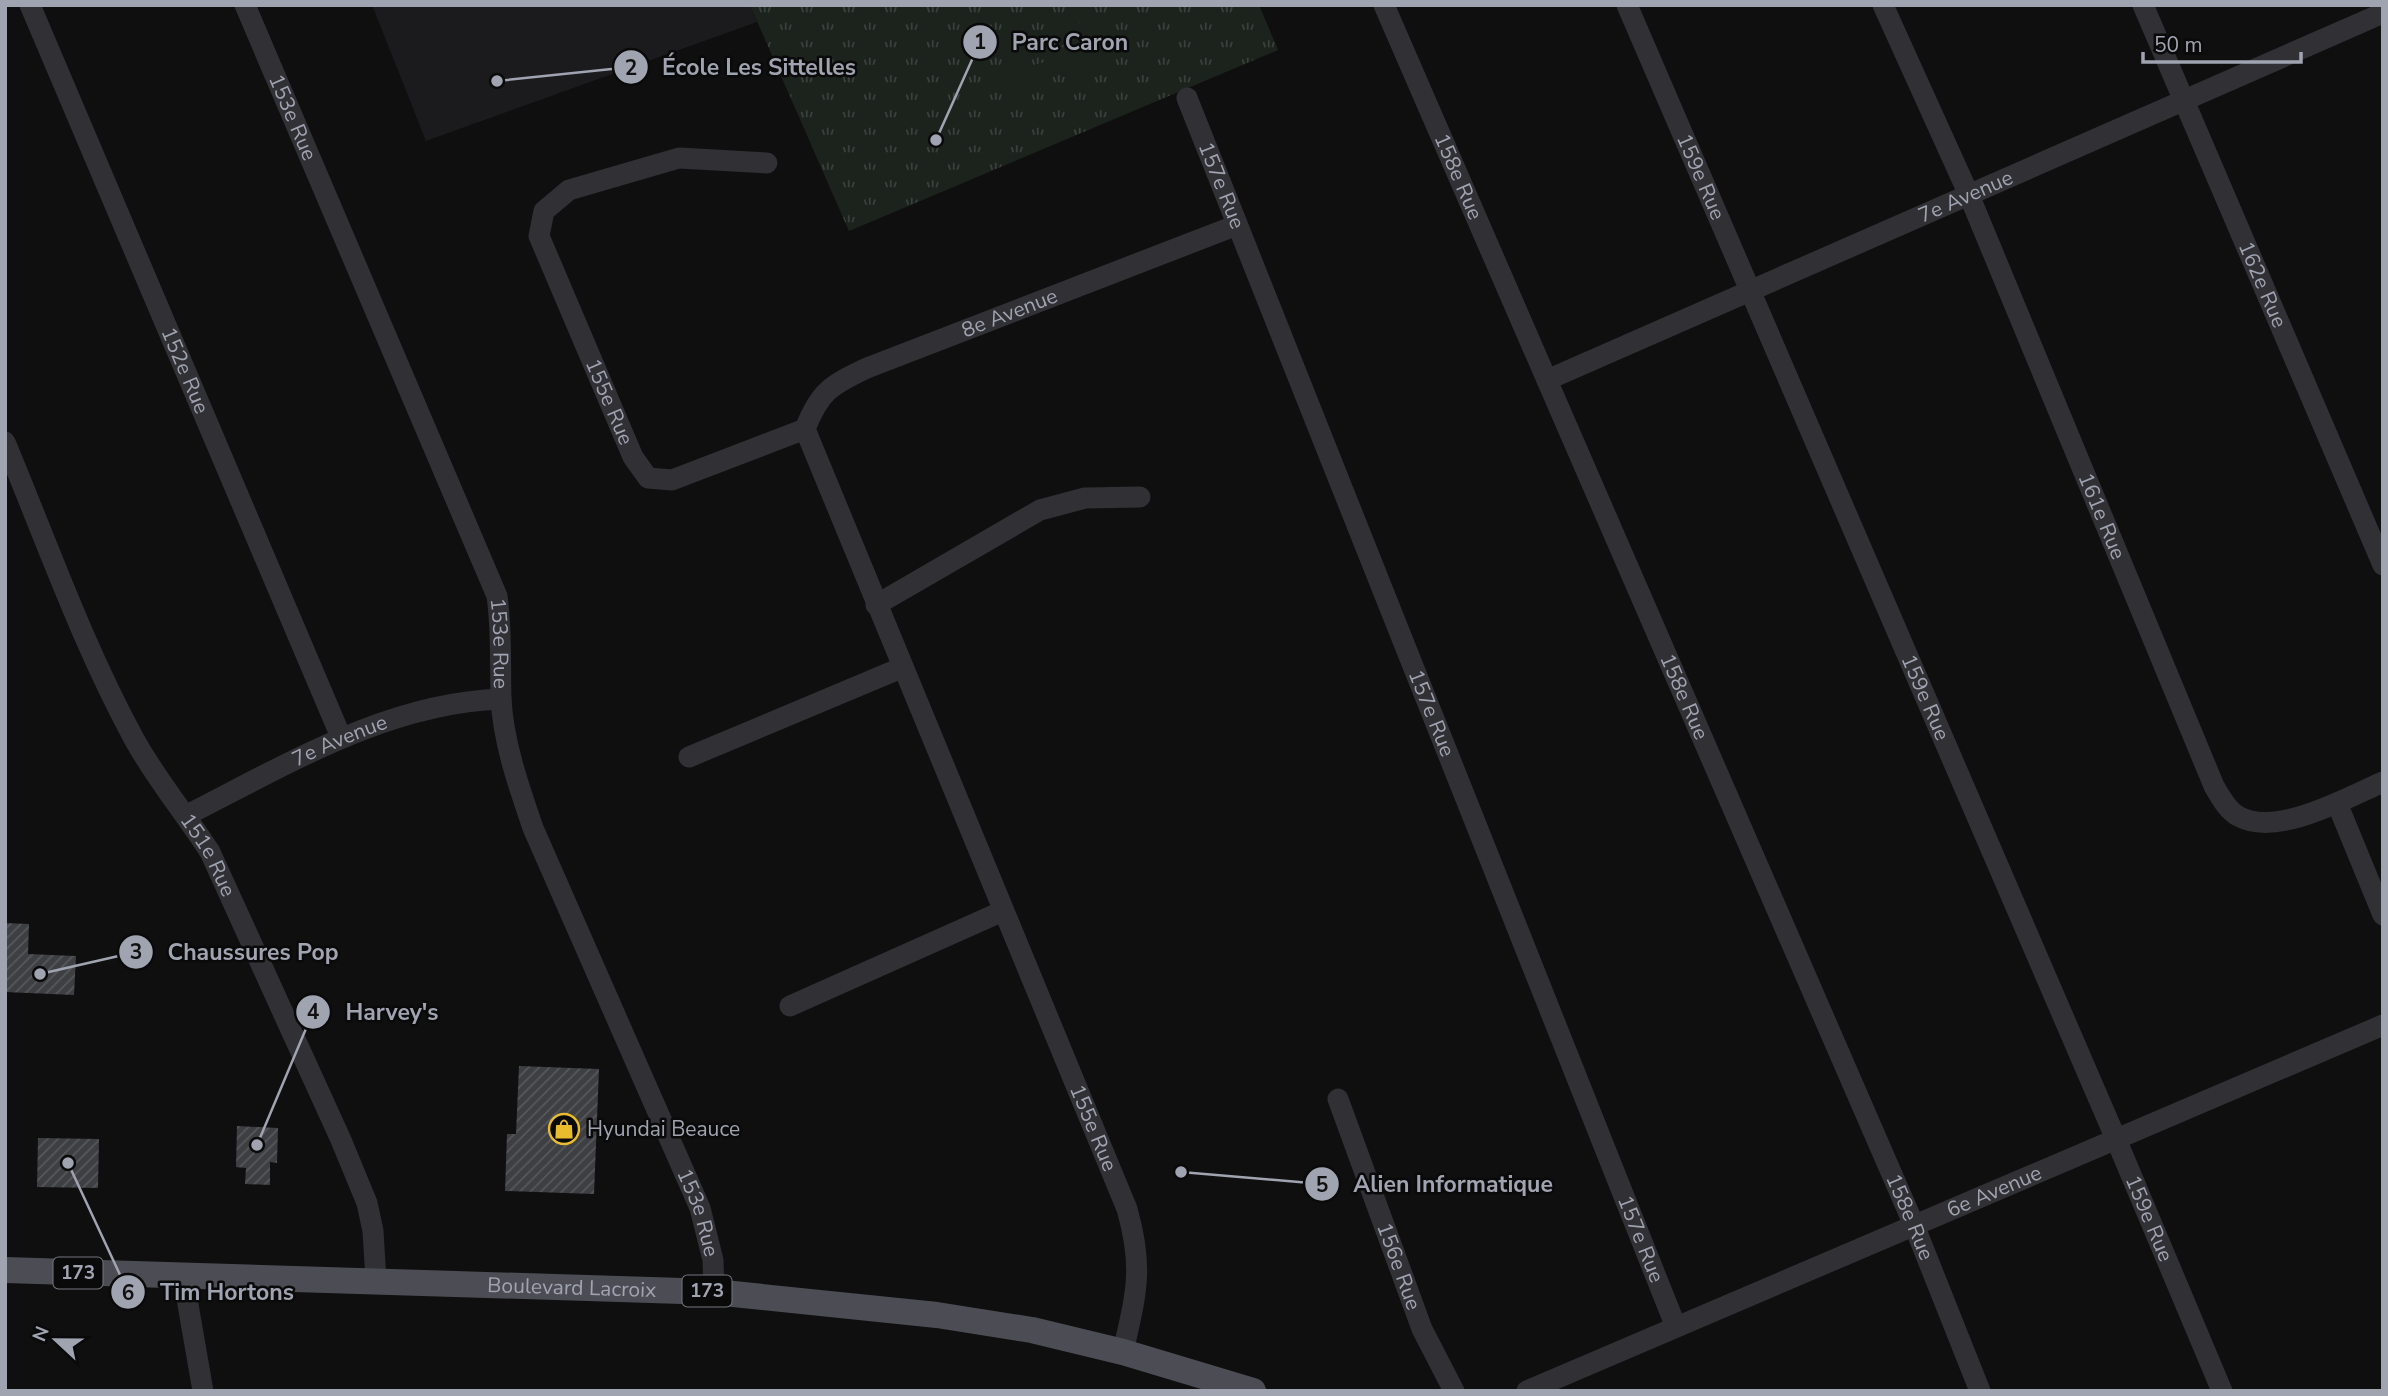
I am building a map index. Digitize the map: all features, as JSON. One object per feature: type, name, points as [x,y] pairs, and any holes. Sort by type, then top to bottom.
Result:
[{"type":"main road","name":"Boulevard Lacroix","points":[[5,1270],[714,1292],[937,1315],[1032,1330],[1123,1352],[1253,1391]]},
{"type":"street","name":"152e Rue","points":[[30,5],[341,737]]},
{"type":"street","name":"153e Rue","points":[[245,5],[496,596],[503,657],[501,699],[509,746],[533,828],[700,1208],[713,1260],[714,1292]]},
{"type":"street","name":"158e Rue","points":[[1384,5],[1914,1225],[1980,1391]]},
{"type":"street","name":"159e Rue","points":[[1627,5],[2222,1391]]},
{"type":"street","name":"161e Rue","points":[[1883,5],[1969,195],[2214,786],[2236,816],[2266,824],[2281,823],[2337,803]]},
{"type":"street","name":"162e Rue","points":[[2143,5],[2383,565]]},
{"type":"street","name":"7e Avenue","points":[[1547,380],[2383,13]]},
{"type":"street","name":"157e Rue","points":[[1187,98],[1676,1327]]},
{"type":"street","name":"155e Rue","points":[[767,163],[679,158],[569,190],[544,211],[539,236],[633,457],[648,478],[672,480],[805,429],[901,668],[1127,1209],[1137,1245],[1137,1287],[1123,1352]]},
{"type":"street","name":"8e Avenue","points":[[805,429],[821,394],[867,368],[1237,225]]},
{"type":"street","name":"151e Rue","points":[[5,442],[110,693],[152,771],[187,815],[210,852],[341,1140],[367,1203],[373,1231],[376,1280]]},
{"type":"street","points":[[876,605],[1040,510],[1085,498],[1140,498]]},
{"type":"street","points":[[688,757],[901,668]]},
{"type":"street","name":"7e Avenue","points":[[187,815],[341,737],[461,701],[501,699]]},
{"type":"street","points":[[2383,782],[2337,803],[2383,915]]},
{"type":"street","points":[[790,1006],[1003,911]]},
{"type":"street","name":"6e Avenue","points":[[1527,1391],[2383,1025]]},
{"type":"street","name":"156e Rue","points":[[1338,1099],[1422,1329],[1454,1391]]},
{"type":"street","points":[[183,1276],[203,1391]]},
{"type":"shaded area","points":[[372,5],[750,5],[757,22],[426,141]]},
{"type":"green space","points":[[750,5],[1259,5],[1278,50],[849,231]]},
{"type":"green space","points":[[1092,20],[1096,36],[1056,47],[1052,30]]},
{"type":"green space","points":[[1041,35],[1045,51],[1005,62],[1001,46]]},
{"type":"green space","points":[[1099,47],[1103,63],[1063,74],[1059,58]]},
{"type":"green space","points":[[1048,61],[1052,77],[1012,88],[1008,72]]},
{"type":"building","points":[[5,923],[29,924],[28,954],[76,956],[74,995],[5,992]]},
{"type":"building","points":[[519,1066],[599,1069],[594,1194],[505,1191],[507,1134],[516,1134]]},
{"type":"building","points":[[237,1126],[278,1128],[277,1163],[270,1162],[270,1185],[245,1184],[246,1168],[236,1167]]},
{"type":"building","points":[[38,1138],[99,1139],[98,1188],[37,1187]]},
{"type":"place","name":"École Les Sittelles","points":[[497,81]]},
{"type":"place","name":"Parc Caron","points":[[936,140]]},
{"type":"place","name":"Chaussures Pop","points":[[40,974]]},
{"type":"place","name":"Hyundai Beauce","points":[[564,1129]]},
{"type":"place","name":"Harvey's","points":[[257,1145]]},
{"type":"place","name":"Tim Hortons","points":[[68,1163]]},
{"type":"place","name":"Alien Informatique","points":[[1181,1172]]}]
